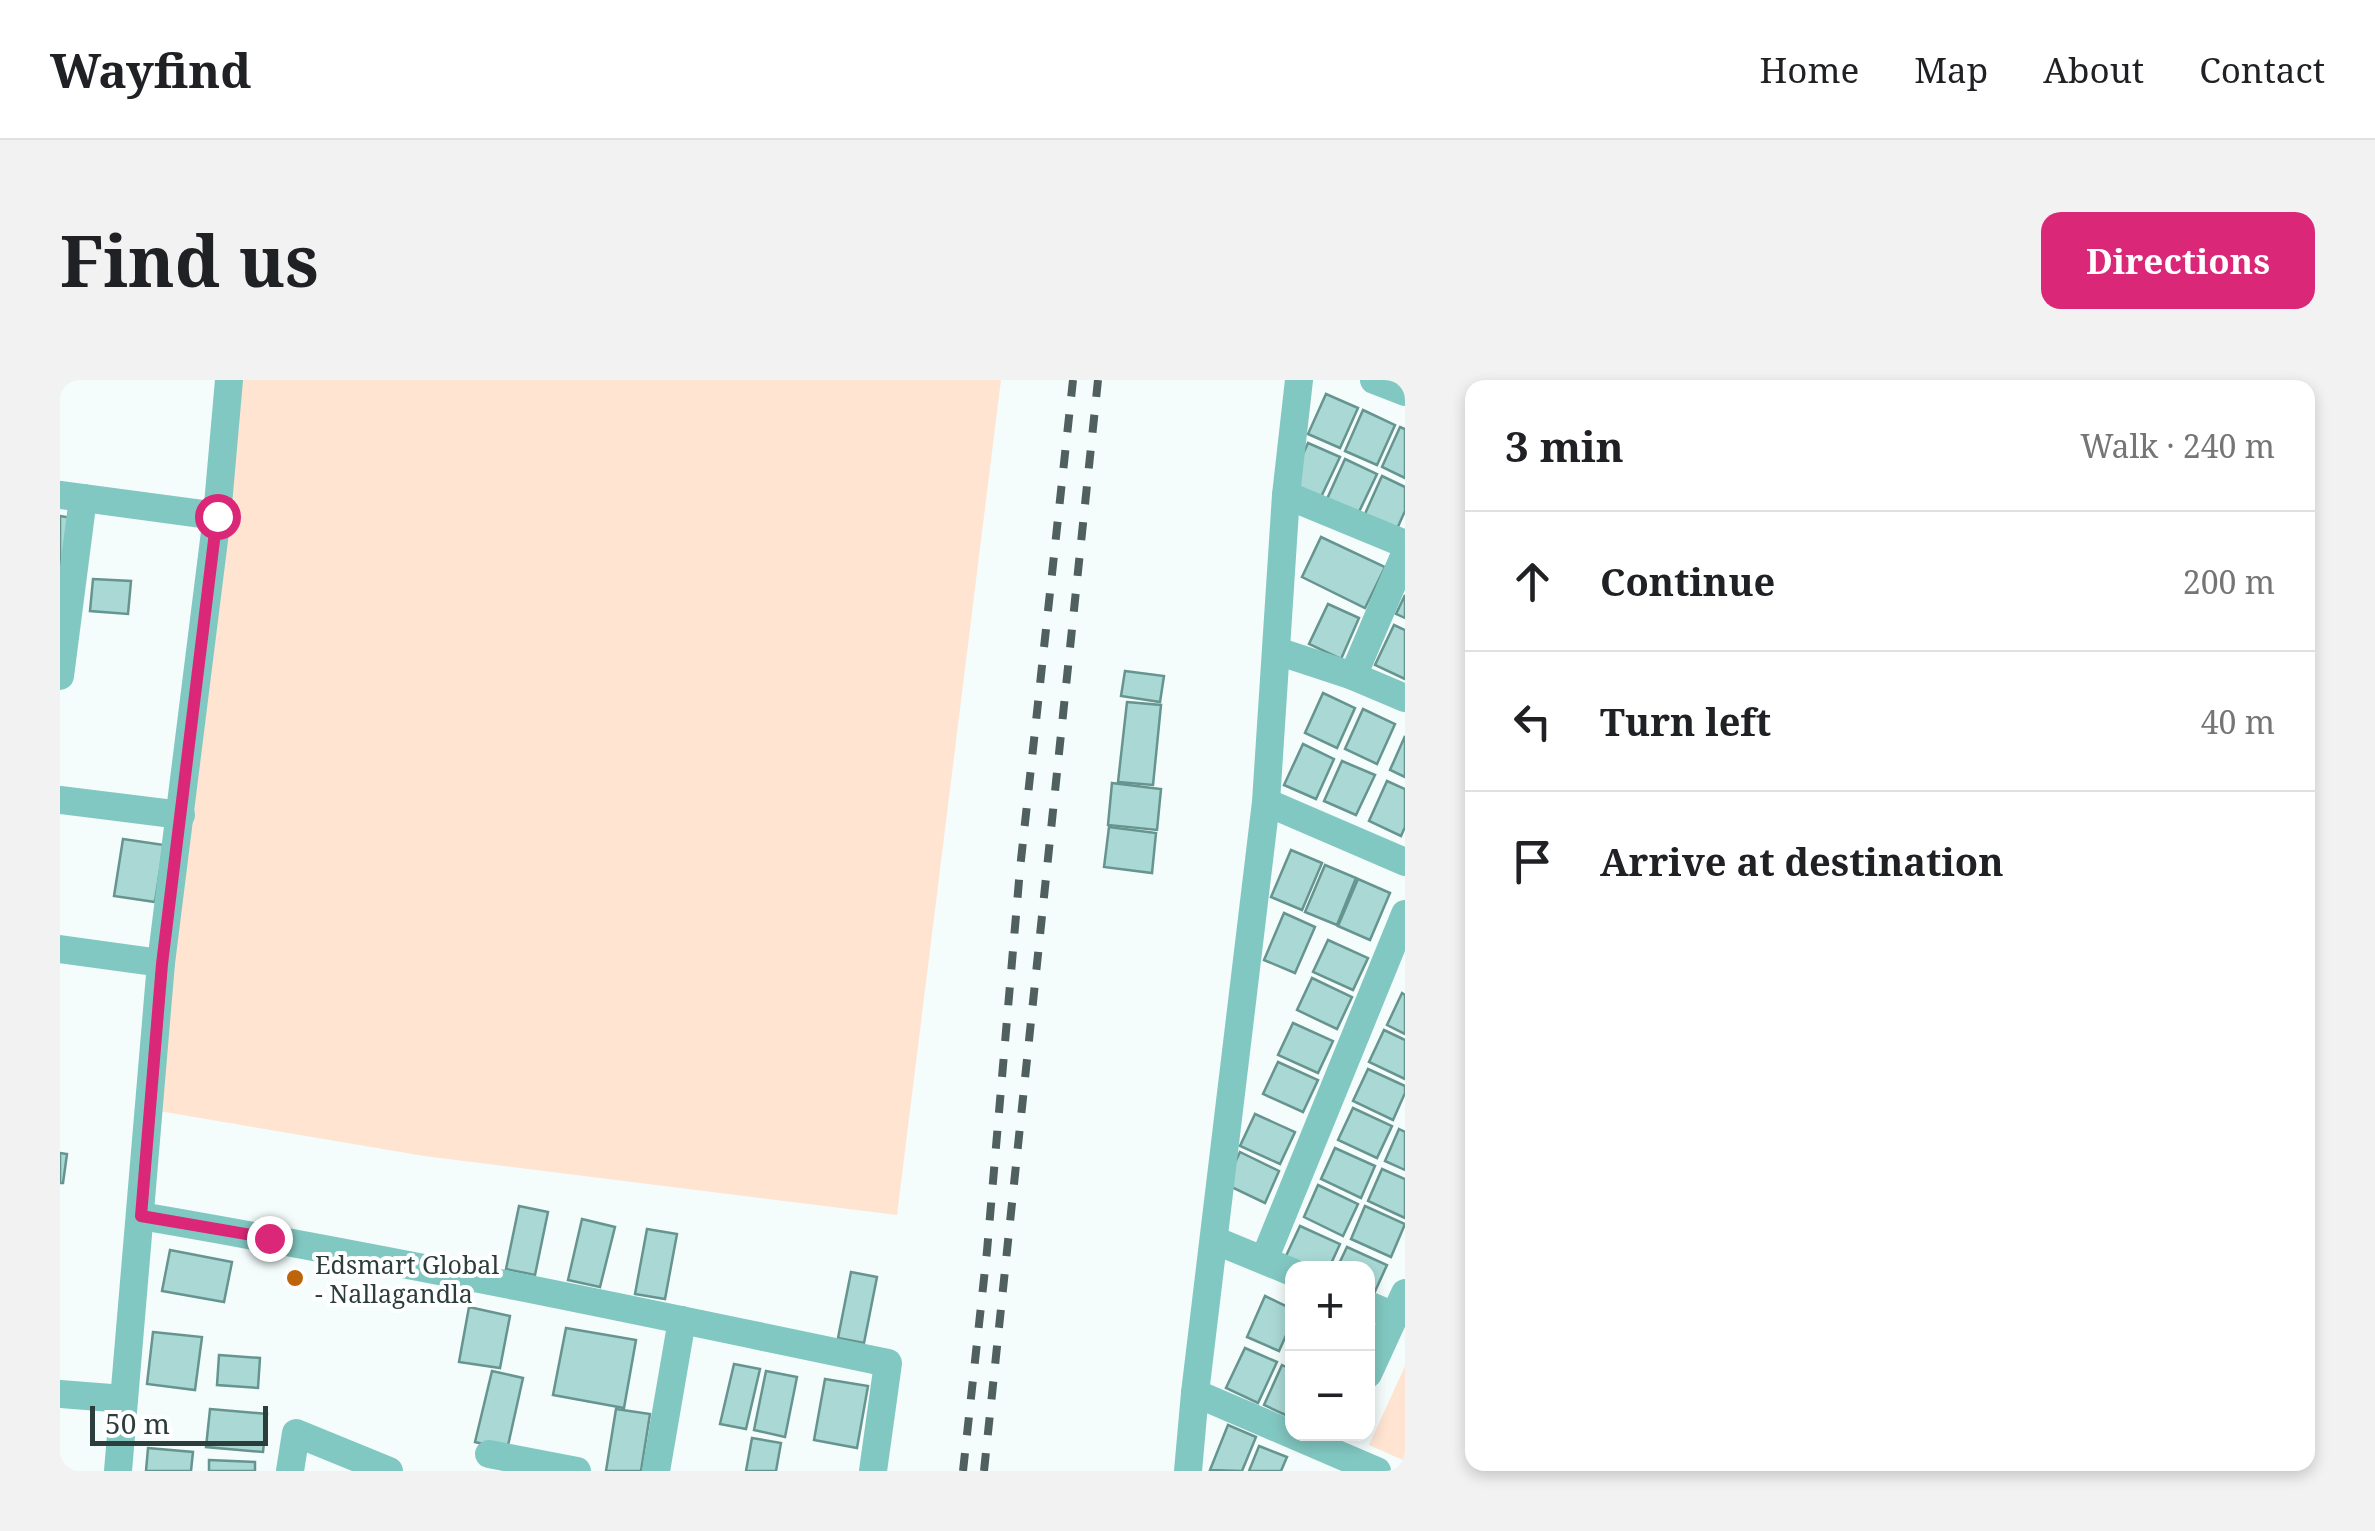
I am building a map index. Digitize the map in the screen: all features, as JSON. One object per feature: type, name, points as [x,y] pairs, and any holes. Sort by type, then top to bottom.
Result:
[{"type":"street","points":[[118,1471],[162,964],[217,516],[229,380]]},
{"type":"street","points":[[1188,1471],[1266,802],[1286,495],[1299,380]]},
{"type":"street","points":[[1374,380],[1405,392]]},
{"type":"street","points":[[1286,495],[1405,544]]},
{"type":"street","points":[[60,676],[71,497],[217,516]]},
{"type":"street","points":[[1352,676],[1405,554]]},
{"type":"street","points":[[1277,652],[1405,698]]},
{"type":"street","points":[[60,800],[181,815]]},
{"type":"street","points":[[1266,802],[1405,862]]},
{"type":"street","points":[[1264,1260],[1405,914]]},
{"type":"street","points":[[60,949],[162,964]]},
{"type":"street","points":[[141,1216],[269,1238],[888,1364],[873,1471]]},
{"type":"street","points":[[1214,1240],[1285,1269]]},
{"type":"street","points":[[1375,1359],[1400,1305]]},
{"type":"street","points":[[656,1471],[682,1320]]},
{"type":"street","points":[[1195,1392],[1335,1443],[1377,1471]]},
{"type":"street","points":[[60,1394],[124,1400]]},
{"type":"street","points":[[290,1471],[296,1433],[389,1471]]},
{"type":"street","points":[[489,1454],[577,1471]]},
{"type":"shaded area","points":[[223,380],[1001,380],[897,1215],[424,1156],[135,1107]]},
{"type":"shaded area","points":[[1405,1366],[1405,1461],[1369,1445],[1375,1441],[1375,1432]]},
{"type":"building","points":[[1326,394],[1358,408],[1340,448],[1308,434]]},
{"type":"building","points":[[1363,410],[1395,425],[1377,465],[1345,451]]},
{"type":"building","points":[[1400,427],[1405,429],[1405,478],[1382,467]]},
{"type":"building","points":[[1308,443],[1340,457],[1321,497],[1290,483]]},
{"type":"building","points":[[1345,459],[1377,474],[1358,514],[1327,499]]},
{"type":"building","points":[[1382,476],[1405,487],[1405,511],[1396,531],[1364,516]]},
{"type":"building","points":[[60,516],[72,518],[60,618]]},
{"type":"building","points":[[1321,537],[1385,567],[1365,608],[1302,577]]},
{"type":"building","points":[[93,579],[131,581],[128,614],[90,611]]},
{"type":"building","points":[[1405,595],[1405,618],[1396,614]]},
{"type":"building","points":[[1328,604],[1359,618],[1341,659],[1309,644]]},
{"type":"building","points":[[1394,625],[1405,630],[1405,679],[1375,665]]},
{"type":"building","points":[[1125,671],[1164,676],[1160,702],[1121,696]]},
{"type":"building","points":[[1323,693],[1355,708],[1337,748],[1305,733]]},
{"type":"building","points":[[1127,702],[1161,705],[1153,785],[1118,782]]},
{"type":"building","points":[[1363,709],[1395,724],[1377,764],[1345,749]]},
{"type":"building","points":[[1405,736],[1405,777],[1390,770]]},
{"type":"building","points":[[1303,744],[1334,759],[1316,799],[1284,785]]},
{"type":"building","points":[[1342,761],[1375,775],[1356,815],[1324,801]]},
{"type":"building","points":[[1387,781],[1405,789],[1405,827],[1401,836],[1369,821]]},
{"type":"building","points":[[1112,783],[1161,789],[1157,830],[1108,825]]},
{"type":"building","points":[[1109,827],[1156,833],[1152,873],[1104,867]]},
{"type":"building","points":[[123,839],[164,845],[155,902],[114,896]]},
{"type":"building","points":[[1291,850],[1322,863],[1302,910],[1271,897]]},
{"type":"building","points":[[1325,865],[1356,878],[1337,925],[1305,912]]},
{"type":"building","points":[[1358,879],[1390,893],[1370,940],[1338,926]]},
{"type":"building","points":[[1284,913],[1315,927],[1295,973],[1264,960]]},
{"type":"building","points":[[1328,940],[1368,958],[1353,990],[1313,972]]},
{"type":"building","points":[[1312,978],[1352,997],[1337,1029],[1297,1010]]},
{"type":"building","points":[[1402,993],[1405,995],[1405,1034],[1387,1025]]},
{"type":"building","points":[[1293,1023],[1333,1041],[1318,1073],[1278,1055]]},
{"type":"building","points":[[1384,1030],[1405,1040],[1405,1079],[1369,1062]]},
{"type":"building","points":[[1278,1062],[1318,1080],[1303,1112],[1263,1094]]},
{"type":"building","points":[[1368,1069],[1405,1086],[1393,1120],[1353,1101]]},
{"type":"building","points":[[1353,1108],[1392,1126],[1377,1158],[1338,1140]]},
{"type":"building","points":[[1255,1114],[1295,1132],[1280,1164],[1240,1146]]},
{"type":"building","points":[[1399,1129],[1405,1132],[1405,1170],[1385,1161]]},
{"type":"building","points":[[1335,1148],[1375,1166],[1361,1198],[1321,1179]]},
{"type":"building","points":[[1240,1152],[1279,1171],[1265,1203],[1225,1184]]},
{"type":"building","points":[[60,1153],[67,1154],[63,1183],[60,1183]]},
{"type":"building","points":[[1382,1169],[1405,1179],[1405,1218],[1368,1201]]},
{"type":"building","points":[[1318,1185],[1358,1204],[1343,1236],[1304,1217]]},
{"type":"building","points":[[519,1206],[548,1212],[535,1275],[506,1269]]},
{"type":"building","points":[[1365,1206],[1405,1224],[1391,1257],[1351,1239]]},
{"type":"building","points":[[582,1219],[615,1227],[600,1287],[568,1280]]},
{"type":"building","points":[[1300,1226],[1340,1244],[1332,1261],[1285,1258]]},
{"type":"building","points":[[647,1229],[677,1234],[665,1299],[635,1294]]},
{"type":"building","points":[[1347,1247],[1387,1265],[1375,1291],[1375,1261],[1340,1261]]},
{"type":"building","points":[[170,1250],[232,1262],[224,1302],[162,1291]]},
{"type":"building","points":[[851,1272],[877,1277],[864,1343],[838,1338]]},
{"type":"building","points":[[1265,1296],[1285,1306],[1285,1338],[1279,1351],[1247,1337]]},
{"type":"building","points":[[469,1307],[510,1316],[500,1368],[459,1362]]},
{"type":"building","points":[[566,1328],[636,1340],[624,1408],[553,1395]]},
{"type":"building","points":[[153,1332],[202,1337],[195,1390],[147,1384]]},
{"type":"building","points":[[1245,1348],[1277,1362],[1258,1403],[1226,1388]]},
{"type":"building","points":[[219,1355],[260,1358],[258,1388],[217,1385]]},
{"type":"building","points":[[734,1364],[760,1369],[746,1429],[720,1424]]},
{"type":"building","points":[[1282,1365],[1285,1415],[1264,1405]]},
{"type":"building","points":[[492,1371],[523,1378],[507,1450],[475,1442]]},
{"type":"building","points":[[766,1371],[797,1377],[785,1437],[754,1430]]},
{"type":"building","points":[[825,1379],[868,1386],[857,1448],[814,1440]]},
{"type":"building","points":[[210,1409],[267,1414],[263,1452],[206,1447]]},
{"type":"building","points":[[616,1409],[650,1414],[641,1471],[606,1471]]},
{"type":"building","points":[[1228,1425],[1256,1437],[1242,1471],[1210,1470]]},
{"type":"building","points":[[752,1438],[781,1443],[776,1471],[746,1471]]},
{"type":"building","points":[[1259,1446],[1287,1457],[1281,1471],[1249,1471]]},
{"type":"building","points":[[148,1448],[193,1452],[191,1471],[146,1471]]},
{"type":"building","points":[[209,1460],[255,1462],[255,1471],[209,1471]]},
{"type":"railway","points":[[963,1471],[987,1251],[1020,869],[1073,380]]},
{"type":"railway","points":[[984,1471],[1098,380]]},
{"type":"place","name":"Edsmart Global - Nallagandla","points":[[295,1278]]},
{"type":"route","points":[[217,516],[162,964],[141,1216],[269,1238]]}]
